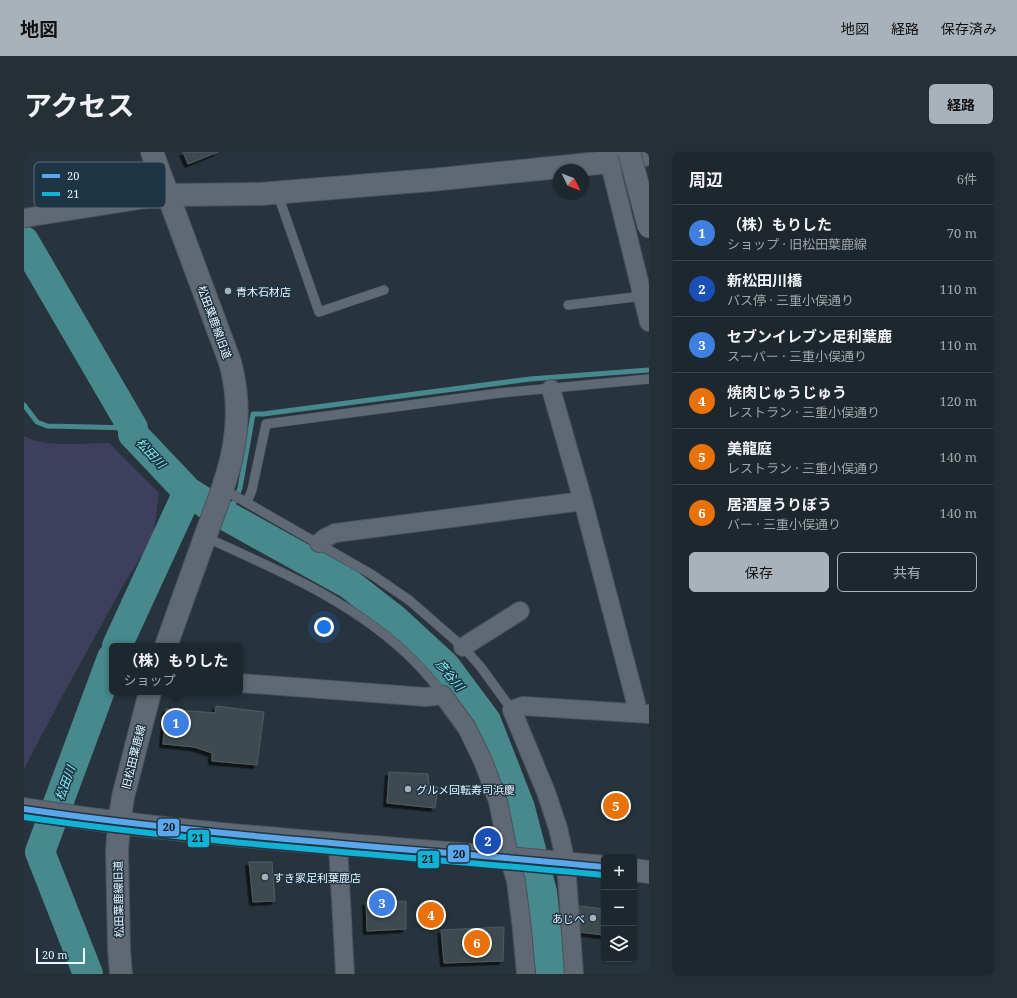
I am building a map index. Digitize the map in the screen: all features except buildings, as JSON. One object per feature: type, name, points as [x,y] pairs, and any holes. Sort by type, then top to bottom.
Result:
[{"type":"main road","points":[[629,152],[649,227]]},
{"type":"street","name":"松田葉鹿線旧道","points":[[152,152],[156,162]]},
{"type":"street","points":[[166,195],[260,194],[431,180],[608,157],[649,154]]},
{"type":"street","points":[[608,157],[649,322]]},
{"type":"street","name":"松田葉鹿線旧道","points":[[166,187],[234,376],[238,413],[233,496],[207,533]]},
{"type":"street","points":[[24,218],[83,208]]},
{"type":"street","points":[[551,389],[634,695],[643,713],[524,706],[512,710],[546,792],[558,828],[564,863],[574,974]]},
{"type":"street","points":[[319,543],[335,533],[582,501]]},
{"type":"street","points":[[167,643],[207,533]]},
{"type":"street","points":[[462,647],[520,611]]},
{"type":"street","points":[[243,683],[426,696],[444,695],[467,728],[483,761],[498,801],[514,858],[526,974]]},
{"type":"street","name":"旧松田葉鹿線","points":[[119,824],[123,797],[149,695]]},
{"type":"street","points":[[24,809],[119,824],[338,845],[514,858],[601,867]]},
{"type":"street","name":"松田葉鹿線旧道","points":[[119,824],[117,851],[121,974]]},
{"type":"street","points":[[338,845],[345,974]]},
{"type":"street","points":[[637,870],[649,872]]},
{"type":"lane","points":[[277,192],[319,312],[384,290]]},
{"type":"lane","points":[[568,306],[643,296]]},
{"type":"lane","points":[[233,496],[252,490],[266,424],[500,393],[649,379]]},
{"type":"lane","points":[[233,496],[319,543],[371,574],[408,600],[462,647],[480,666],[512,710]]},
{"type":"lane","points":[[207,533],[322,594],[360,617],[416,662],[444,695]]},
{"type":"shaded area","points":[[24,436],[32,440],[54,443],[109,443],[159,493],[153,538],[125,582],[24,769]]},
{"type":"waterway","name":"松田川","points":[[24,241],[133,428],[133,434],[188,492],[118,643]]},
{"type":"waterway","points":[[228,517],[240,488],[253,414],[263,414],[530,379],[649,370]]},
{"type":"waterway","points":[[24,405],[37,422],[47,426],[133,428]]},
{"type":"waterway","name":"彦谷川","points":[[188,492],[228,517],[349,584],[394,619],[445,666],[486,721],[520,808],[542,892],[551,974]]},
{"type":"waterway","name":"松田川","points":[[88,974],[40,852],[109,666]]},
{"type":"transit line","name":"20","points":[[24,809],[96,819],[241,835],[601,867]]},
{"type":"transit line","name":"21","points":[[24,817],[96,827],[241,843],[601,875]]},
{"type":"place","name":"青木石材店","points":[[228,291]]},
{"type":"place","name":"（株）もりした","points":[[176,723]]},
{"type":"place","name":"グルメ回転寿司浜慶","points":[[408,789]]},
{"type":"place","name":"美龍庭","points":[[616,806]]},
{"type":"place","name":"新松田川橋","points":[[488,841]]},
{"type":"place","name":"すき家足利葉鹿店","points":[[265,877]]},
{"type":"place","name":"セブンイレブン足利葉鹿","points":[[382,903]]},
{"type":"place","name":"焼肉じゅうじゅう","points":[[431,915]]},
{"type":"place","name":"あじべ","points":[[593,918]]},
{"type":"place","name":"居酒屋うりぼう","points":[[477,943]]}]
